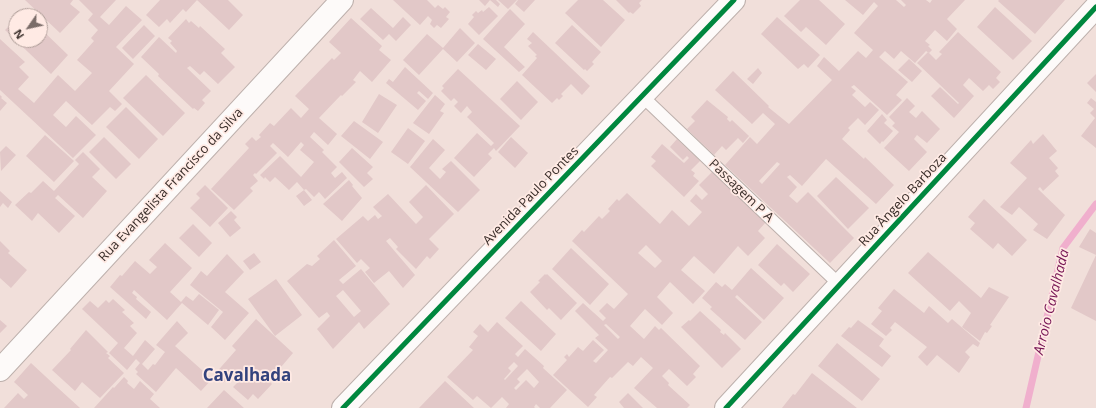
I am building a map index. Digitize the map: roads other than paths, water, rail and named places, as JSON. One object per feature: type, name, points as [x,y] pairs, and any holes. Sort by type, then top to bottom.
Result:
[{"type":"street","name":"Rua Evangelista Francisco da Silva","points":[[0,370],[342,0]]},
{"type":"street","name":"Avenida Paulo Pontes","points":[[343,408],[734,0]]},
{"type":"street","name":"Rua Ângelo Barboza","points":[[726,408],[1096,7]]},
{"type":"lane","name":"Passagem P A","points":[[642,96],[840,285]]},
{"type":"waterway","name":"Arroio Cavalhada","points":[[1026,408],[1063,248],[1096,204]]},
{"type":"district","name":"Cavalhada","points":[[247,376]]}]
